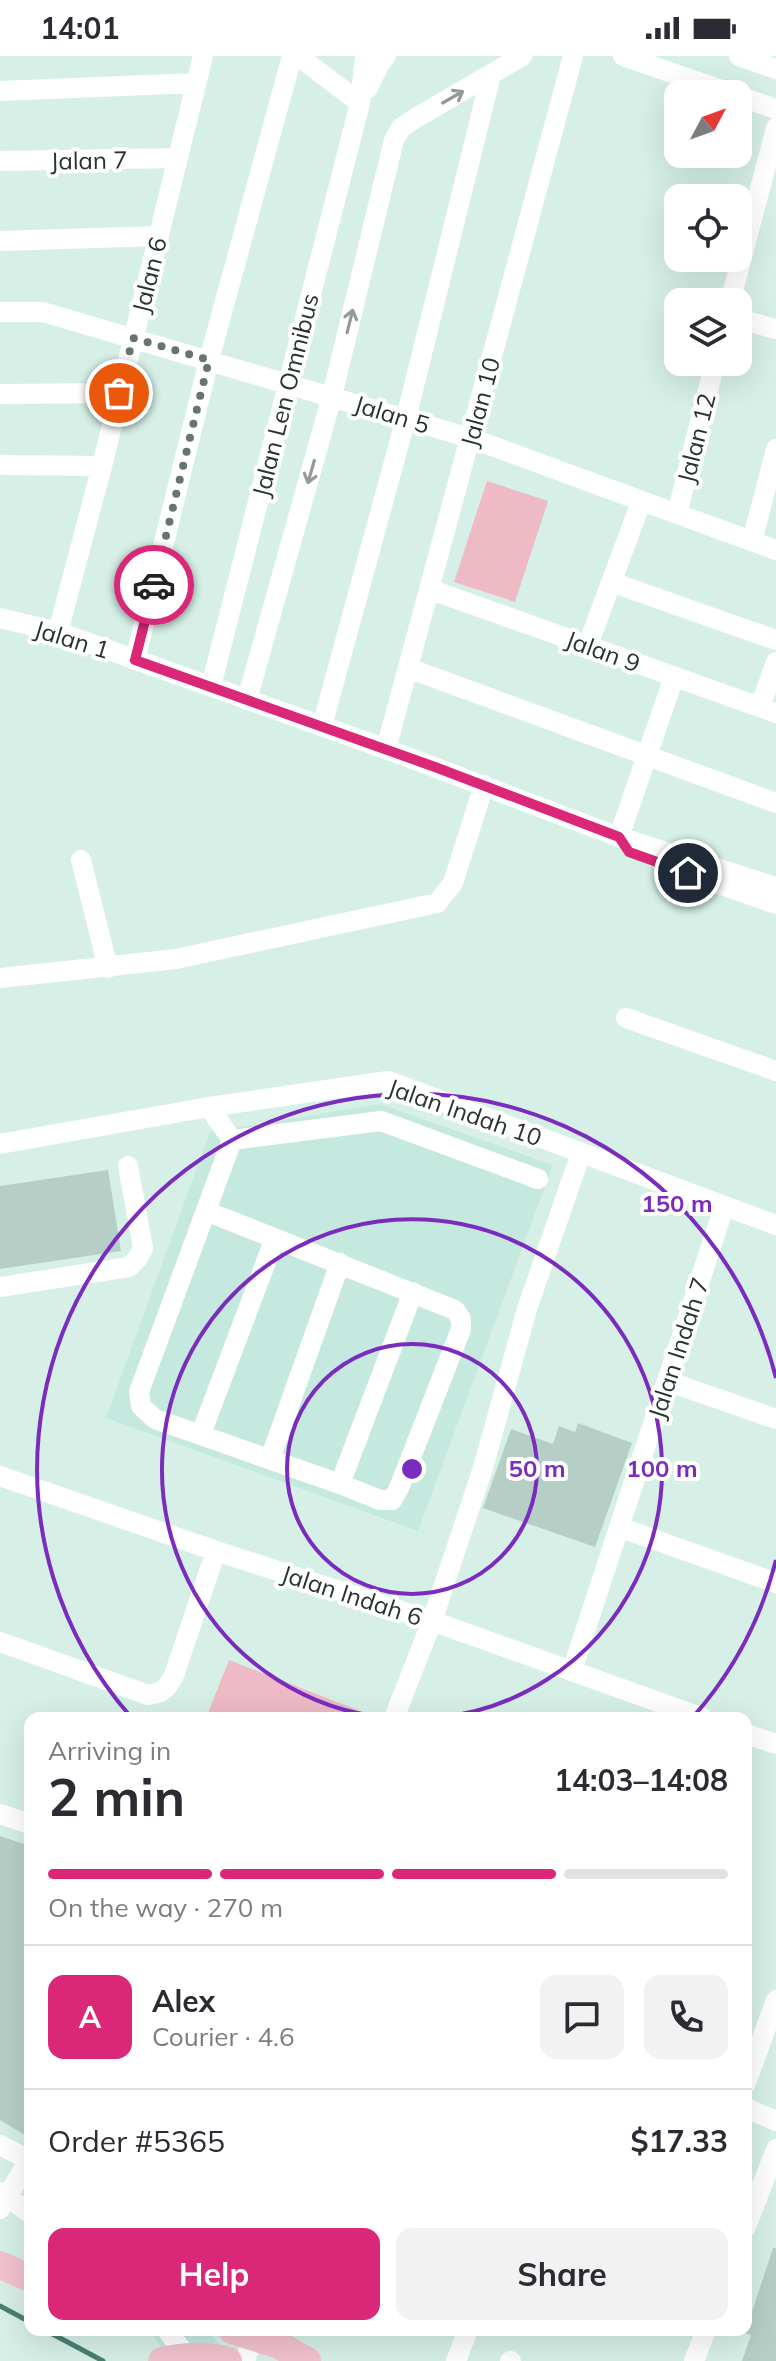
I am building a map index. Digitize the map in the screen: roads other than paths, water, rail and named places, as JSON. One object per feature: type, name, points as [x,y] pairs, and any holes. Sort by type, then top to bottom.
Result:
[{"type":"highway","points":[[0,2265],[24,2275]]},
{"type":"highway","points":[[251,2336],[279,2345],[307,2361]]},
{"type":"highway","points":[[162,2361],[219,2358],[228,2361]]},
{"type":"street","name":"Jalan 6","points":[[58,632],[203,56]]},
{"type":"street","points":[[135,660],[209,360],[295,56],[360,103]]},
{"type":"street","name":"Jalan Len Omnibus","points":[[211,686],[360,103],[365,56]]},
{"type":"street","name":"Jalan Len Omnibus","points":[[360,103],[386,56]]},
{"type":"street","points":[[247,700],[332,396],[394,140],[401,128],[414,119],[522,56]]},
{"type":"street","name":"Jalan 10","points":[[386,749],[573,56]]},
{"type":"street","points":[[623,56],[693,80]]},
{"type":"street","points":[[739,56],[776,69]]},
{"type":"street","points":[[322,726],[406,418],[491,75]]},
{"type":"street","points":[[0,91],[196,83]]},
{"type":"street","points":[[752,101],[776,109]]},
{"type":"street","points":[[734,288],[776,128]]},
{"type":"street","name":"Jalan 7","points":[[0,161],[178,158]]},
{"type":"street","points":[[0,241],[159,236]]},
{"type":"street","name":"Jalan 5","points":[[0,312],[43,312],[406,418],[470,438],[776,550]]},
{"type":"street","points":[[752,323],[776,329]]},
{"type":"street","name":"Jalan 12","points":[[677,514],[712,376]]},
{"type":"street","points":[[0,394],[119,393]]},
{"type":"street","points":[[752,541],[776,449]]},
{"type":"street","points":[[0,465],[102,466]]},
{"type":"street","points":[[588,645],[641,502]]},
{"type":"street","points":[[611,582],[776,640]]},
{"type":"street","name":"Jalan 9","points":[[429,589],[768,710]]},
{"type":"street","name":"Jalan 1","points":[[0,618],[58,632],[386,749],[619,837],[776,887]]},
{"type":"street","points":[[768,710],[776,662]]},
{"type":"street","points":[[408,668],[776,803]]},
{"type":"street","points":[[674,677],[619,837],[629,852],[776,904]]},
{"type":"street","points":[[0,978],[176,959],[437,903],[453,883],[484,785]]},
{"type":"street","points":[[81,860],[108,968]]},
{"type":"street","points":[[626,1018],[776,1071]]},
{"type":"street","name":"Jalan Indah 10","points":[[0,1144],[209,1107],[388,1081],[776,1225]]},
{"type":"street","points":[[209,1107],[232,1140]]},
{"type":"street","points":[[232,1140],[381,1121],[538,1179]]},
{"type":"street","points":[[206,1211],[413,1292],[455,1310],[461,1319],[461,1329],[392,1500],[380,1500],[155,1419],[141,1406],[139,1392],[232,1140]]},
{"type":"street","points":[[396,1712],[432,1621],[496,1424],[527,1309],[581,1153]]},
{"type":"street","points":[[0,1287],[129,1267],[143,1248],[128,1166]]},
{"type":"street","name":"Jalan Indah 7","points":[[572,1671],[724,1207]]},
{"type":"street","points":[[201,1434],[275,1238]]},
{"type":"street","points":[[270,1459],[340,1263]]},
{"type":"street","points":[[340,1484],[413,1292]]},
{"type":"street","points":[[667,1381],[776,1419]]},
{"type":"street","name":"Jalan Indah 6","points":[[0,1476],[432,1621],[686,1712]]},
{"type":"street","points":[[619,1527],[776,1583]]},
{"type":"street","points":[[0,1642],[148,1695],[161,1693],[174,1675],[216,1551]]},
{"type":"street","points":[[752,1736],[776,1744]]},
{"type":"street","points":[[0,1814],[24,1822]]},
{"type":"street","points":[[752,2066],[776,2000]]},
{"type":"street","points":[[752,2111],[776,2121]]},
{"type":"street","points":[[0,2145],[24,2157]]},
{"type":"street","points":[[752,2211],[776,2149]]},
{"type":"street","points":[[24,2167],[3,2199],[24,2210]]},
{"type":"street","points":[[171,2336],[190,2361]]},
{"type":"street","points":[[245,2361],[254,2336]]},
{"type":"street","points":[[456,2361],[466,2336]]},
{"type":"street","points":[[694,2361],[704,2336]]},
{"type":"waterway","points":[[0,2306],[24,2319]]},
{"type":"waterway","points":[[56,2336],[103,2361]]}]
